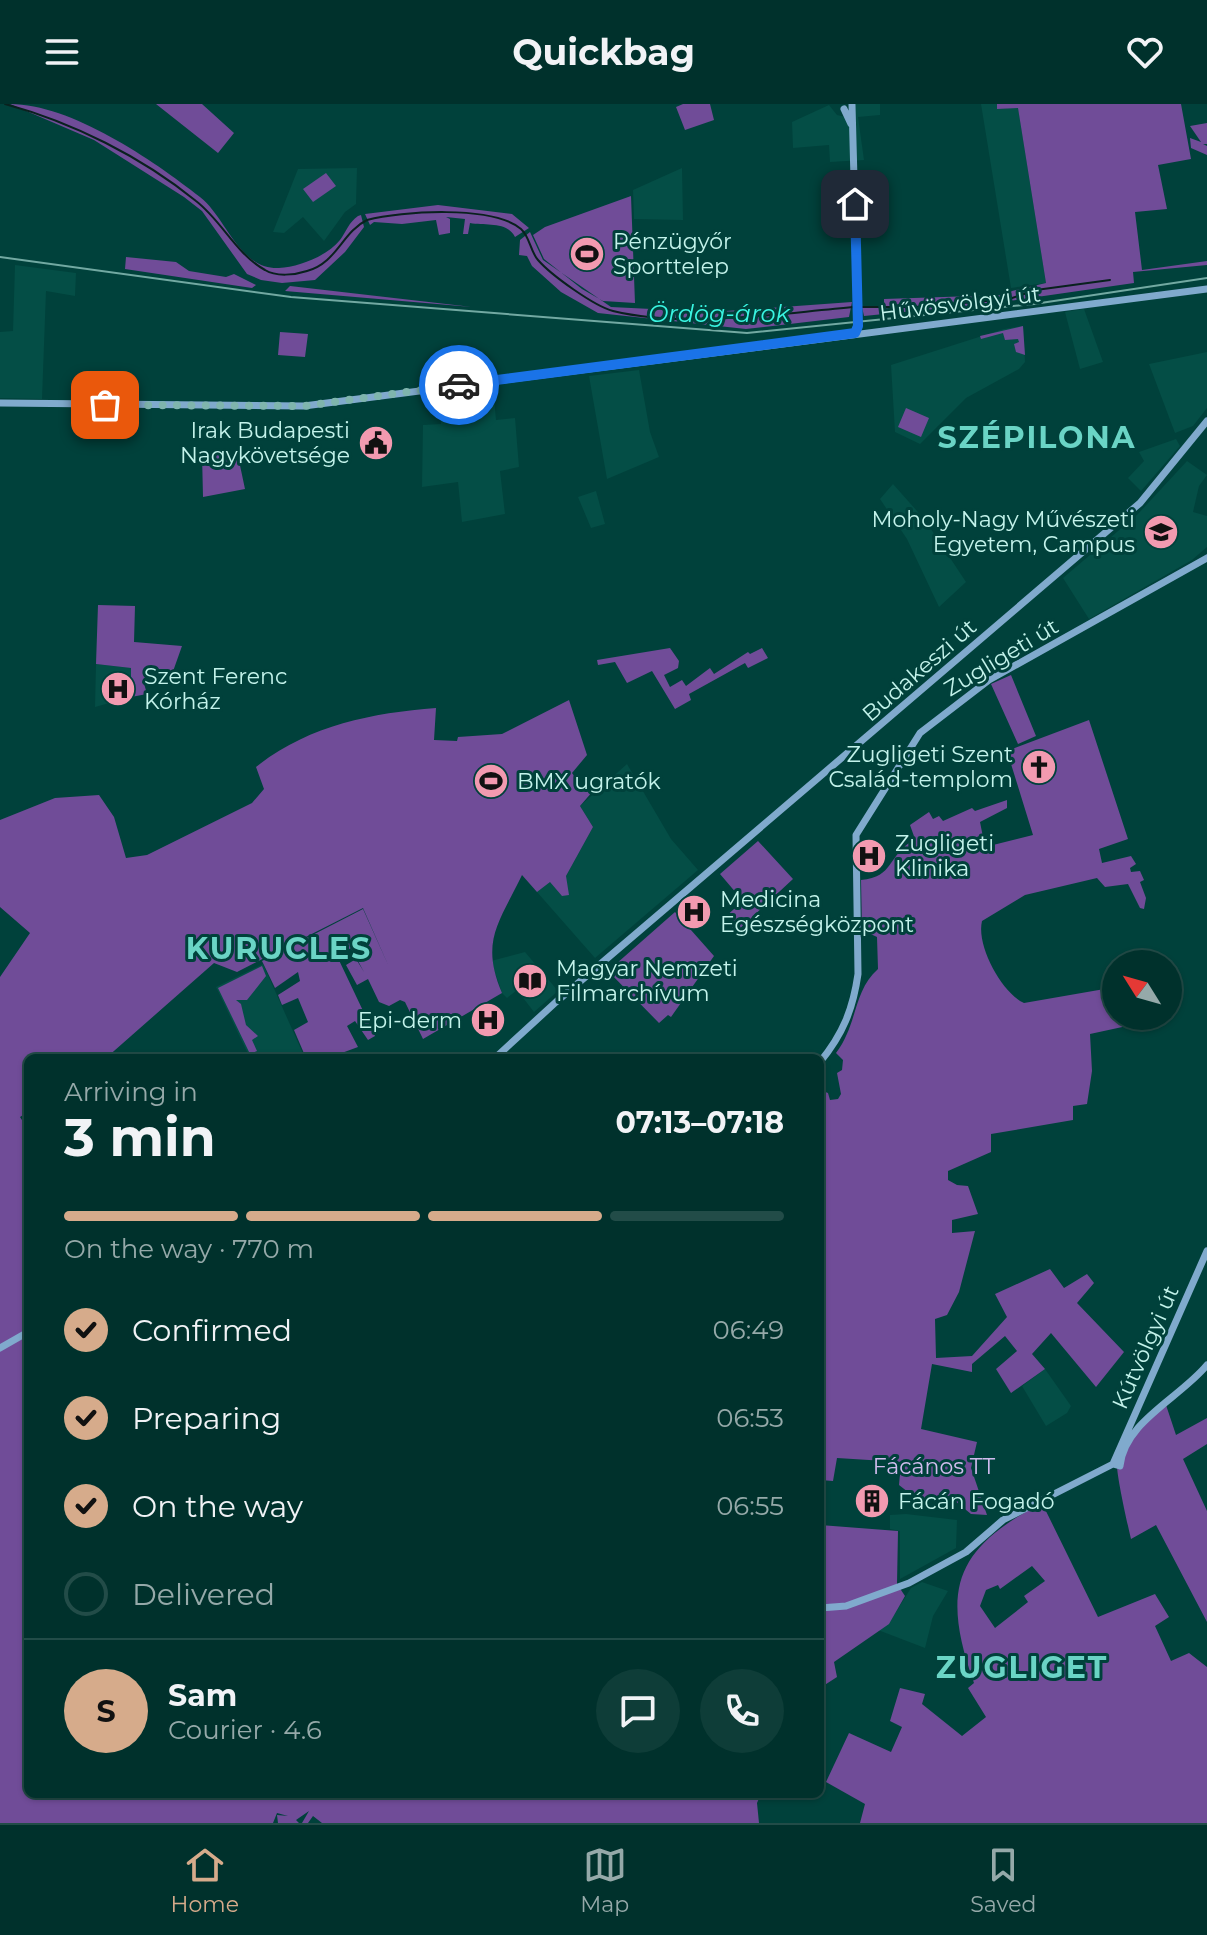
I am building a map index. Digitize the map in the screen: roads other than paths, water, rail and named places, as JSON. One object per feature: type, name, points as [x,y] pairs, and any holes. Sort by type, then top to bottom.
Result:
[{"type":"main road","points":[[846,105],[853,140],[855,333]]},
{"type":"main road","name":"Hűvösvölgyi út","points":[[0,403],[304,406],[1207,289]]},
{"type":"main road","name":"Budakeszi út","points":[[499,1054],[556,1002],[1140,503],[1207,421]]},
{"type":"main road","name":"Zugligeti út","points":[[824,1056],[844,1029],[855,993],[854,854],[857,831],[899,772],[920,733],[989,680],[1207,558]]},
{"type":"main road","name":"Kútvölgyi út","points":[[1116,1460],[1207,1251]]},
{"type":"main road","points":[[0,1348],[24,1334]]},
{"type":"main road","points":[[824,1608],[846,1606],[922,1575],[974,1546],[1003,1520],[1116,1460],[1135,1431],[1184,1391],[1207,1365]]},
{"type":"waterway","name":"Ördög-árok","points":[[5,104],[81,131],[153,170],[205,209],[255,263],[275,274],[297,274],[317,267],[333,255],[358,225],[367,220],[401,214],[469,213],[508,221],[521,229],[544,266],[584,297],[613,311],[672,319],[702,319],[855,307]]},
{"type":"waterway","name":"Ördög-árok","points":[[861,307],[916,307],[1009,299],[1036,290],[1110,280]]},
{"type":"tram line","points":[[0,257],[291,297],[747,333],[1034,304],[1207,278]]},
{"type":"place","name":"Pénzügyőr Sporttelep","points":[[587,254]]},
{"type":"place","name":"Irak Budapesti Nagykövetsége","points":[[376,443]]},
{"type":"place","name":"Moholy-Nagy Művészeti Egyetem, Campus","points":[[1161,532]]},
{"type":"place","name":"Szent Ferenc Kórház","points":[[118,689]]},
{"type":"place","name":"Zugligeti Szent Család-templom","points":[[1039,767]]},
{"type":"place","name":"BMX ugratók","points":[[491,781]]},
{"type":"place","name":"Zugligeti Klinika","points":[[869,856]]},
{"type":"place","name":"Medicina Egészségközpont","points":[[694,912]]},
{"type":"place","name":"Magyar Nemzeti Filmarchívum","points":[[530,981]]},
{"type":"place","name":"Epi-derm","points":[[488,1020]]},
{"type":"place","name":"Fácán Fogadó","points":[[872,1501]]},
{"type":"district","name":"SZÉPILONA","points":[[1037,438]]},
{"type":"district","name":"KURUCLES","points":[[279,949]]},
{"type":"district","name":"ZUGLIGET","points":[[1022,1668]]},
{"type":"park label","name":"Fácános TT","points":[[934,1466]]}]
